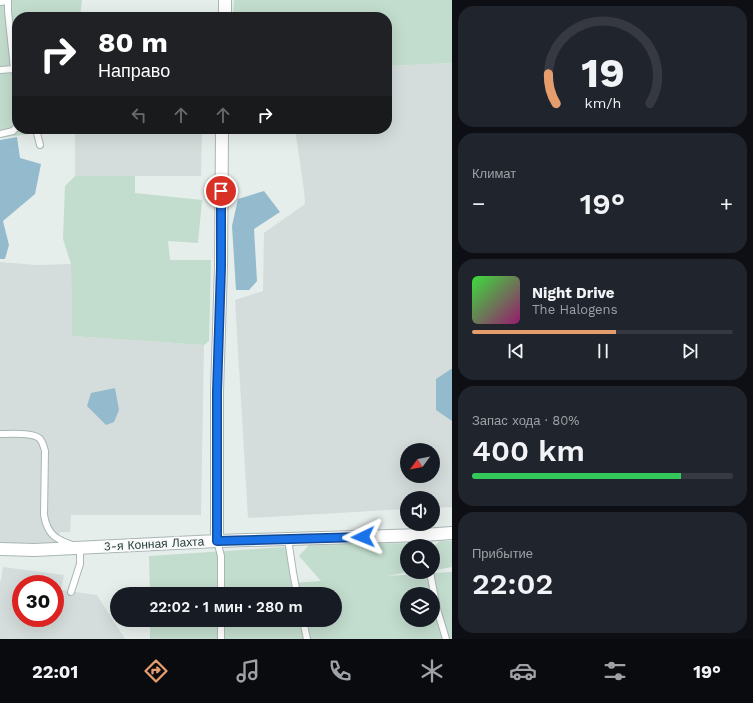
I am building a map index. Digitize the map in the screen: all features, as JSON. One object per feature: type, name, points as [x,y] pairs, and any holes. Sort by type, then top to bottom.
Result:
[{"type":"street","points":[[225,0],[225,12]]},
{"type":"street","points":[[217,541],[217,392],[221,267],[222,134]]},
{"type":"street","name":"3-я Конная Лахта","points":[[428,539],[452,533]]},
{"type":"street","name":"3-я Конная Лахта","points":[[0,549],[35,550],[288,539],[400,540]]},
{"type":"lane","points":[[0,2],[8,1],[12,50]]},
{"type":"lane","points":[[0,70],[12,69]]},
{"type":"lane","points":[[0,134],[12,131]]},
{"type":"lane","points":[[37,134],[40,145]]},
{"type":"lane","points":[[0,434],[33,435],[39,438],[43,444],[45,451],[45,523],[50,533],[58,539],[80,548],[80,564],[71,592]]},
{"type":"lane","points":[[288,539],[296,587]]},
{"type":"lane","points":[[217,541],[221,556],[221,587]]},
{"type":"lane","points":[[431,579],[437,609],[446,639]]},
{"type":"lane","points":[[221,627],[221,639]]},
{"type":"lane","points":[[304,627],[307,639]]},
{"type":"shaded area","points":[[452,63],[452,507],[440,508],[440,491],[400,491],[400,509],[248,518],[235,300],[263,291],[264,233],[305,204],[296,134],[392,134],[392,66]]},
{"type":"shaded area","points":[[75,134],[202,134],[201,176],[75,176]]},
{"type":"shaded area","points":[[0,262],[37,265],[71,264],[72,336],[204,345],[201,515],[71,515],[70,532],[60,532],[57,544],[0,543]]},
{"type":"shaded area","points":[[3,567],[64,575],[12,575],[12,627],[64,627],[64,590],[97,595],[110,615],[110,627],[117,627],[125,639],[0,639],[0,581]]},
{"type":"green space","points":[[0,0],[82,0],[81,12],[12,12],[12,134],[28,134],[0,138]]},
{"type":"green space","points":[[234,0],[452,0],[452,63],[392,66],[392,12],[233,12]]},
{"type":"green space","points":[[75,176],[135,176],[135,193],[202,200],[198,243],[168,241],[170,260],[211,260],[209,341],[204,345],[72,336],[71,264],[63,239],[65,186]]},
{"type":"green space","points":[[440,541],[452,541],[452,567],[440,569]]},
{"type":"green space","points":[[400,543],[400,573],[388,576],[400,575],[400,579],[440,579],[440,573],[452,572],[452,639],[150,639],[150,627],[342,627],[342,587],[150,587],[149,556],[286,547],[291,583],[321,581],[299,556],[310,544]]},
{"type":"water","points":[[17,137],[20,158],[41,164],[35,194],[3,221],[9,245],[5,259],[0,259],[0,140]]},
{"type":"water","points":[[264,191],[280,212],[254,229],[257,281],[249,290],[236,290],[232,226],[238,199]]},
{"type":"water","points":[[451,369],[452,421],[436,410],[436,379]]},
{"type":"water","points":[[115,388],[119,410],[114,422],[106,425],[87,406],[91,393]]},
{"type":"route","points":[[221,191],[221,267],[217,392],[217,541],[363,537]]}]
